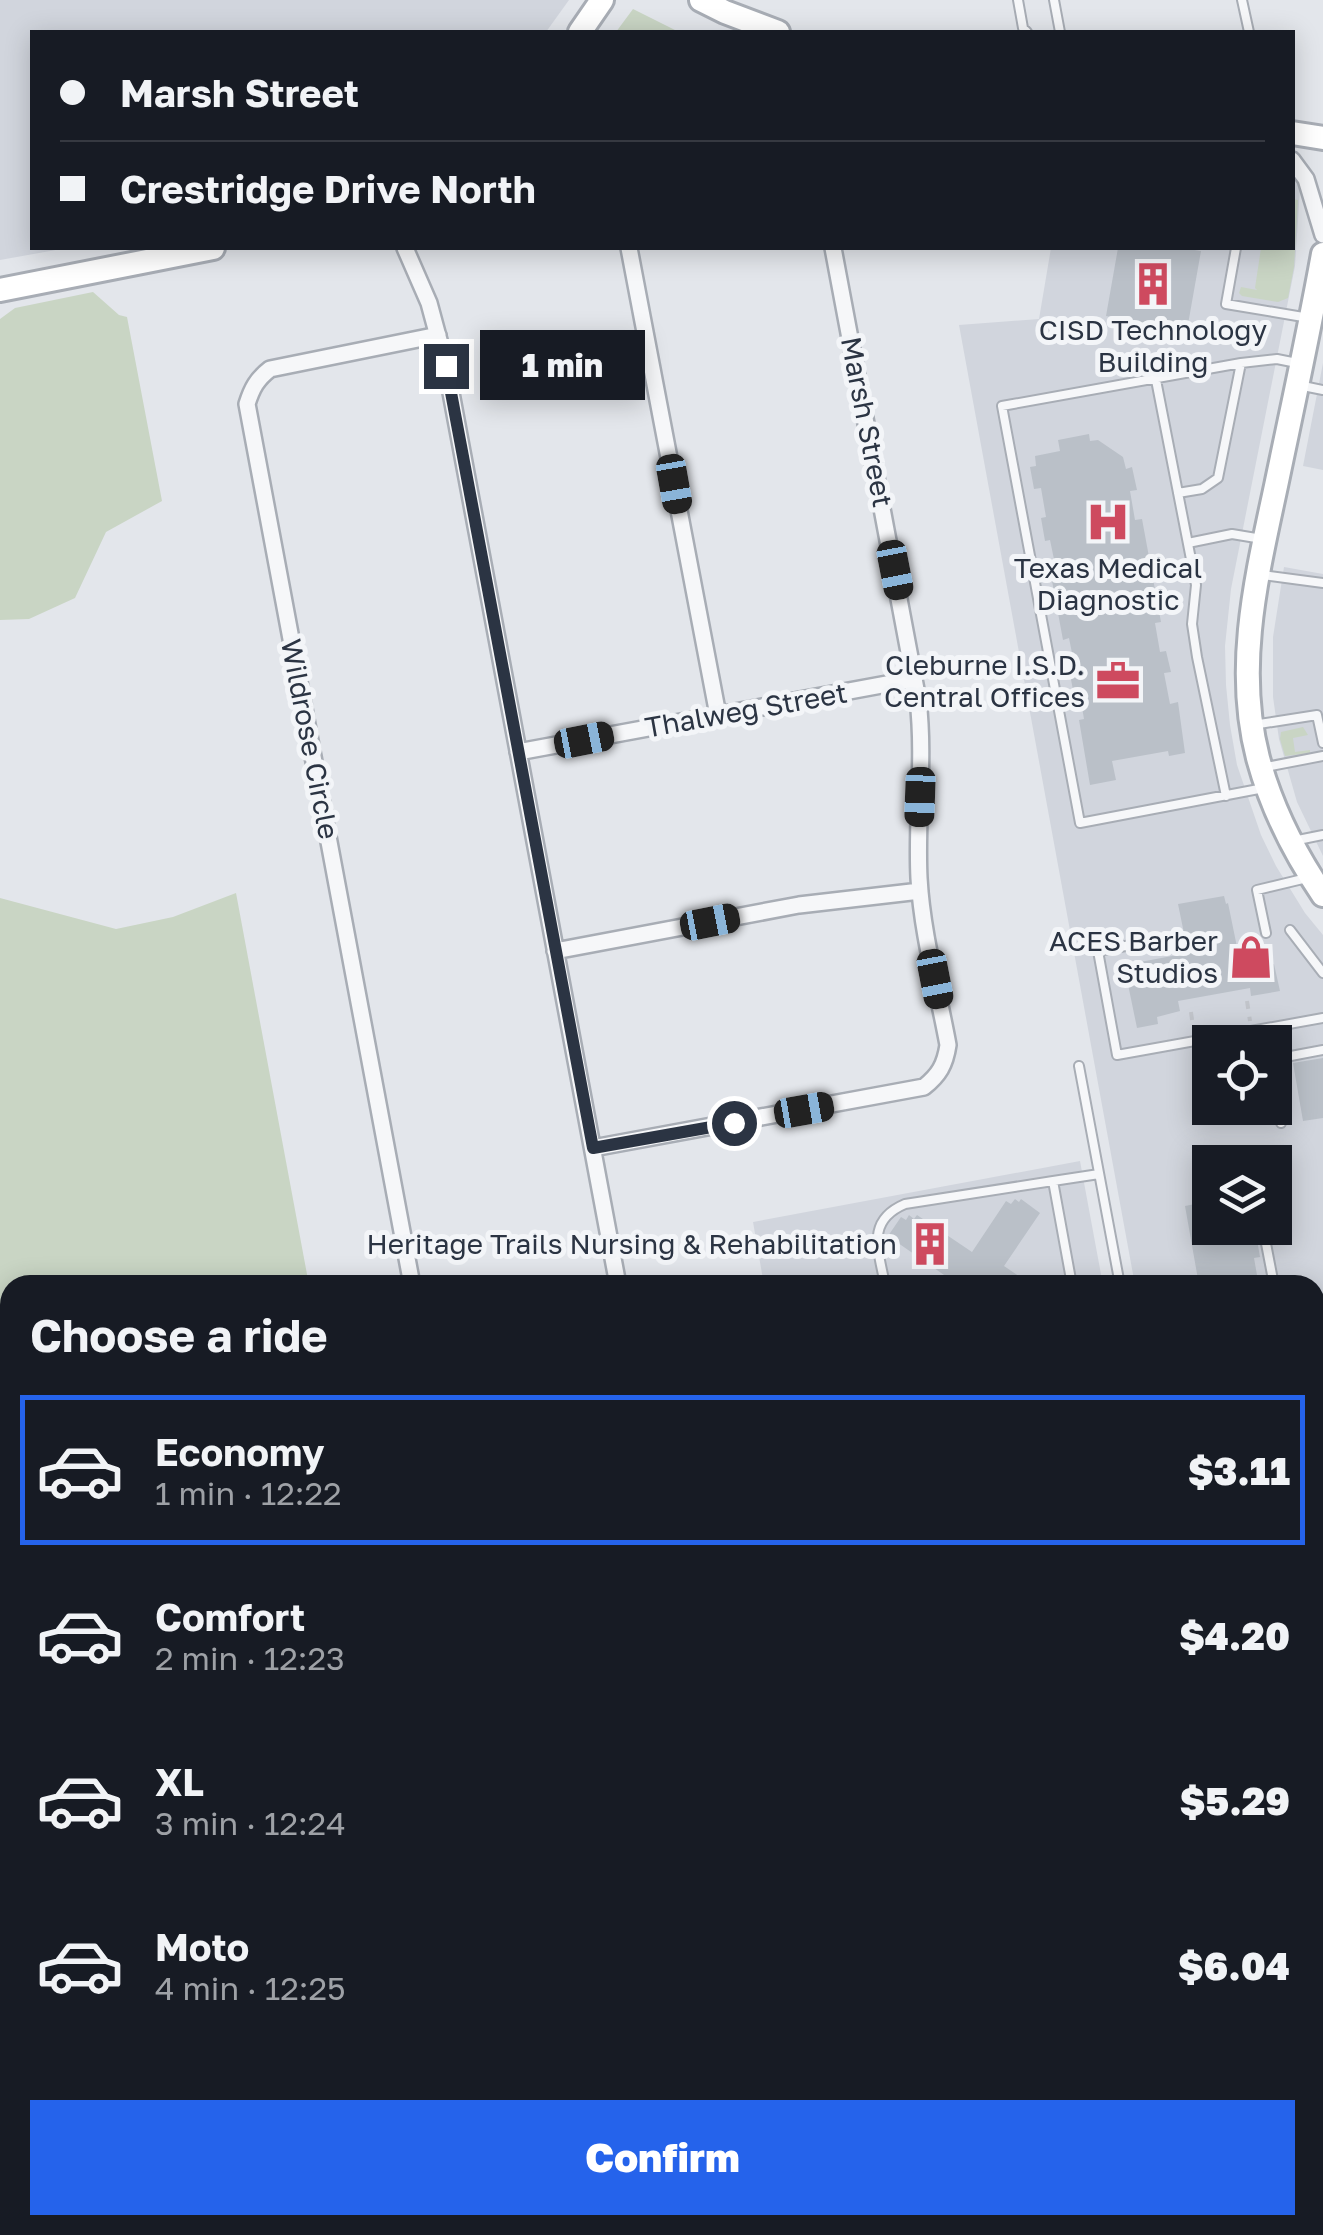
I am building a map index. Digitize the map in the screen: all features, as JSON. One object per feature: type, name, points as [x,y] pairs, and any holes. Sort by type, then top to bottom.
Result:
[{"type":"street","points":[[581,30],[602,0]]},
{"type":"street","points":[[701,0],[773,30]]},
{"type":"street","points":[[1295,133],[1323,138]]},
{"type":"street","points":[[1295,164],[1306,178],[1323,235]]},
{"type":"street","points":[[0,290],[202,250]]},
{"type":"street","points":[[405,250],[430,303],[446,366],[616,1275]]},
{"type":"street","points":[[629,250],[718,715]]},
{"type":"street","name":"Marsh Street","points":[[593,1148],[924,1088],[938,1076],[945,1062],[948,1045],[920,891],[921,726],[833,250]]},
{"type":"street","points":[[1317,886],[1291,841],[1265,778],[1253,725],[1248,667],[1264,540],[1323,257]]},
{"type":"street","name":"Wildrose Circle","points":[[410,1275],[248,404],[251,389],[270,369],[438,335]]},
{"type":"street","name":"Thalweg Street","points":[[518,752],[914,679]]},
{"type":"street","points":[[555,952],[798,905],[920,891]]},
{"type":"lane","points":[[1018,0],[1025,30]]},
{"type":"lane","points":[[1054,0],[1060,30]]},
{"type":"lane","points":[[1242,0],[1248,30]]},
{"type":"lane","points":[[1236,250],[1226,304],[1310,318]]},
{"type":"lane","points":[[1323,390],[1277,359],[1002,406],[1080,823],[1226,796],[1323,756]]},
{"type":"lane","points":[[1178,493],[1202,490],[1218,478],[1241,363]]},
{"type":"lane","points":[[1156,380],[1196,585],[1192,624],[1226,796]]},
{"type":"lane","points":[[1188,543],[1232,534],[1264,540]]},
{"type":"lane","points":[[1258,575],[1323,583]]},
{"type":"lane","points":[[1253,725],[1317,715],[1323,742]]},
{"type":"lane","points":[[1291,841],[1323,834]]},
{"type":"lane","points":[[1266,933],[1257,890],[1317,886]]},
{"type":"lane","points":[[1290,930],[1323,973]]},
{"type":"lane","points":[[1164,939],[1098,951],[1117,1054],[1192,1042]]},
{"type":"lane","points":[[1282,1025],[1323,1018]]},
{"type":"lane","points":[[1292,1056],[1323,1050]]},
{"type":"lane","points":[[1079,1066],[1118,1275]]},
{"type":"lane","points":[[884,1275],[877,1234],[881,1220],[891,1210],[905,1204],[1099,1174]]},
{"type":"lane","points":[[1053,1181],[1070,1275]]},
{"type":"lane","points":[[1266,1245],[1272,1275]]},
{"type":"path","points":[[1247,1002],[1251,1025]]},
{"type":"path","points":[[1190,1012],[1192,1025]]},
{"type":"shaded area","points":[[0,0],[569,0],[547,30],[30,30],[30,250],[56,250],[0,260]]},
{"type":"shaded area","points":[[1295,172],[1299,181],[1295,266],[1231,589],[1225,646],[1237,765],[1276,866],[1323,935],[1323,1275],[1133,1275],[959,325],[1039,319],[1051,250],[1295,250]]},
{"type":"shaded area","points":[[1323,363],[1323,470],[1303,466]]},
{"type":"shaded area","points":[[1284,567],[1323,574],[1323,856],[1297,802],[1279,739],[1273,697],[1273,637]]},
{"type":"shaded area","points":[[1080,1161],[1101,1275],[762,1275],[753,1222]]},
{"type":"green space","points":[[633,9],[675,30],[617,30]]},
{"type":"green space","points":[[1295,199],[1298,200],[1294,267],[1288,298],[1278,302],[1239,293],[1241,287],[1255,288],[1261,250],[1295,250]]},
{"type":"green space","points":[[93,292],[119,315],[127,317],[162,501],[106,532],[75,598],[29,619],[0,620],[0,319],[15,308]]},
{"type":"green space","points":[[1303,727],[1308,735],[1293,738],[1295,752],[1310,753],[1285,756],[1281,732]]},
{"type":"green space","points":[[236,893],[307,1275],[0,1275],[0,898],[116,929],[173,917]]},
{"type":"building","name":"CISD Technology Building","points":[[1118,250],[1201,251],[1187,330],[1106,316]]},
{"type":"building","points":[[1089,434],[1090,441],[1098,440],[1123,457],[1126,469],[1132,467],[1137,490],[1130,491],[1135,520],[1142,519],[1161,622],[1155,623],[1160,652],[1166,651],[1171,672],[1164,673],[1170,704],[1178,702],[1185,753],[1169,756],[1168,751],[1112,761],[1116,780],[1090,785],[1079,720],[1084,719],[1079,689],[1073,690],[1069,669],[1075,668],[1069,638],[1063,640],[1050,570],[1056,569],[1041,518],[1046,517],[1041,488],[1034,489],[1030,467],[1036,466],[1035,456],[1060,451],[1058,440]]},
{"type":"building","points":[[1224,896],[1237,947],[1261,942],[1265,966],[1274,964],[1280,991],[1251,996],[1250,988],[1178,1001],[1180,1011],[1157,1017],[1158,1024],[1137,1028],[1124,965],[1188,953],[1178,904]]},
{"type":"building","points":[[1323,1058],[1323,1118],[1303,1121],[1293,1063]]},
{"type":"building","name":"Heritage Trails Nursing & Rehabilitation","points":[[1021,1199],[1040,1213],[1004,1266],[1017,1275],[944,1275],[888,1236],[901,1217],[906,1220],[909,1215],[914,1219],[917,1215],[972,1252],[1006,1201],[1011,1204]]},
{"type":"building","points":[[1192,1205],[1192,1245],[1258,1245],[1260,1257],[1254,1258],[1257,1275],[1197,1275],[1185,1206]]},
{"type":"place","name":"CISD Technology Building","points":[[1153,284]]},
{"type":"place","name":"Texas Medical Diagnostic","points":[[1108,522]]},
{"type":"place","name":"Cleburne I.S.D. Central Offices","points":[[1118,681]]},
{"type":"place","name":"ACES Barber Studios","points":[[1251,957]]},
{"type":"place","name":"Heritage Trails Nursing & Rehabilitation","points":[[930,1244]]},
{"type":"route","points":[[446,366],[593,1148],[734,1123]]}]
